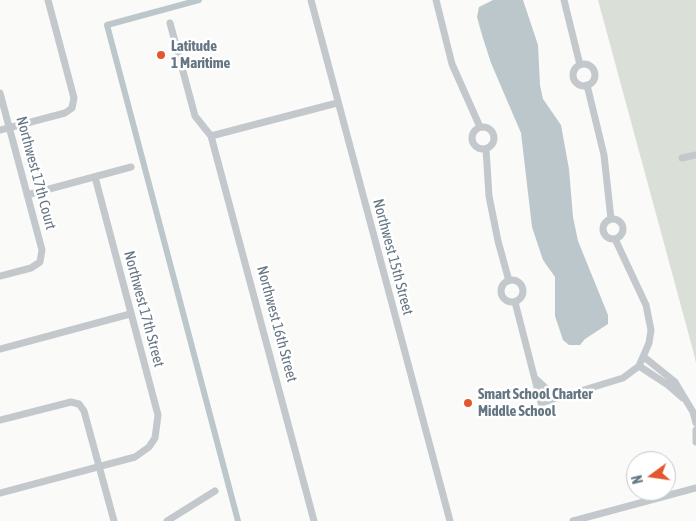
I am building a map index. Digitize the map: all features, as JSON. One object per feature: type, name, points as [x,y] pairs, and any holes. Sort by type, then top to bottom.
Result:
[{"type":"street","points":[[0,130],[65,113],[72,108],[74,98],[48,0]]},
{"type":"street","name":"Northwest 15th Street","points":[[311,0],[450,521]]},
{"type":"street","points":[[436,0],[452,64],[480,127]]},
{"type":"street","points":[[564,0],[580,65]]},
{"type":"street","points":[[170,23],[195,116],[211,136],[337,103]]},
{"type":"street","points":[[580,65],[588,66],[594,72],[593,80],[587,85],[579,85],[573,78],[574,70],[580,65]]},
{"type":"street","points":[[587,85],[604,155],[610,219]]},
{"type":"street","name":"Northwest 17th Court","points":[[0,92],[42,250],[40,262],[31,268],[0,276]]},
{"type":"street","points":[[480,127],[488,128],[494,135],[493,144],[486,149],[478,148],[472,141],[473,133],[480,127]]},
{"type":"street","name":"Northwest 16th Street","points":[[211,136],[314,521]]},
{"type":"street","points":[[486,149],[489,196],[498,241],[509,281]]},
{"type":"street","points":[[682,158],[696,155]]},
{"type":"street","points":[[27,196],[131,167]]},
{"type":"street","name":"Northwest 17th Street","points":[[95,177],[158,415],[156,438],[149,447],[135,457],[100,467]]},
{"type":"street","points":[[610,219],[618,220],[623,227],[622,235],[615,239],[607,238],[602,231],[604,223],[610,219]]},
{"type":"street","points":[[515,302],[541,403],[612,384],[623,378],[639,366],[644,357],[649,343],[650,317],[615,239]]},
{"type":"street","points":[[509,281],[517,282],[522,288],[522,296],[515,302],[507,301],[502,294],[503,286],[509,281]]},
{"type":"street","points":[[0,349],[130,314]]},
{"type":"street","points":[[644,357],[672,378],[687,401],[696,423]]},
{"type":"street","points":[[639,366],[668,385],[687,401]]},
{"type":"street","points":[[534,377],[549,391],[565,396]]},
{"type":"street","points":[[0,420],[71,402],[79,404],[84,410],[114,521]]},
{"type":"street","points":[[696,430],[696,442]]},
{"type":"street","points":[[0,493],[100,467]]},
{"type":"street","points":[[573,521],[696,488]]},
{"type":"street","points":[[167,521],[180,518],[215,492]]},
{"type":"shaded area","points":[[493,0],[523,0],[538,45],[540,85],[543,99],[561,125],[569,169],[573,217],[578,241],[608,315],[608,324],[585,339],[580,345],[569,345],[563,340],[555,316],[555,277],[543,260],[532,227],[521,133],[491,63],[477,17],[479,7]]},
{"type":"shaded area","points":[[598,0],[696,0],[696,363],[694,354]]},
{"type":"waterway","points":[[199,0],[107,25],[238,521]]},
{"type":"place","name":"Latitude 1 Maritime","points":[[161,55]]},
{"type":"place","name":"Smart School Charter Middle School","points":[[468,403]]}]
